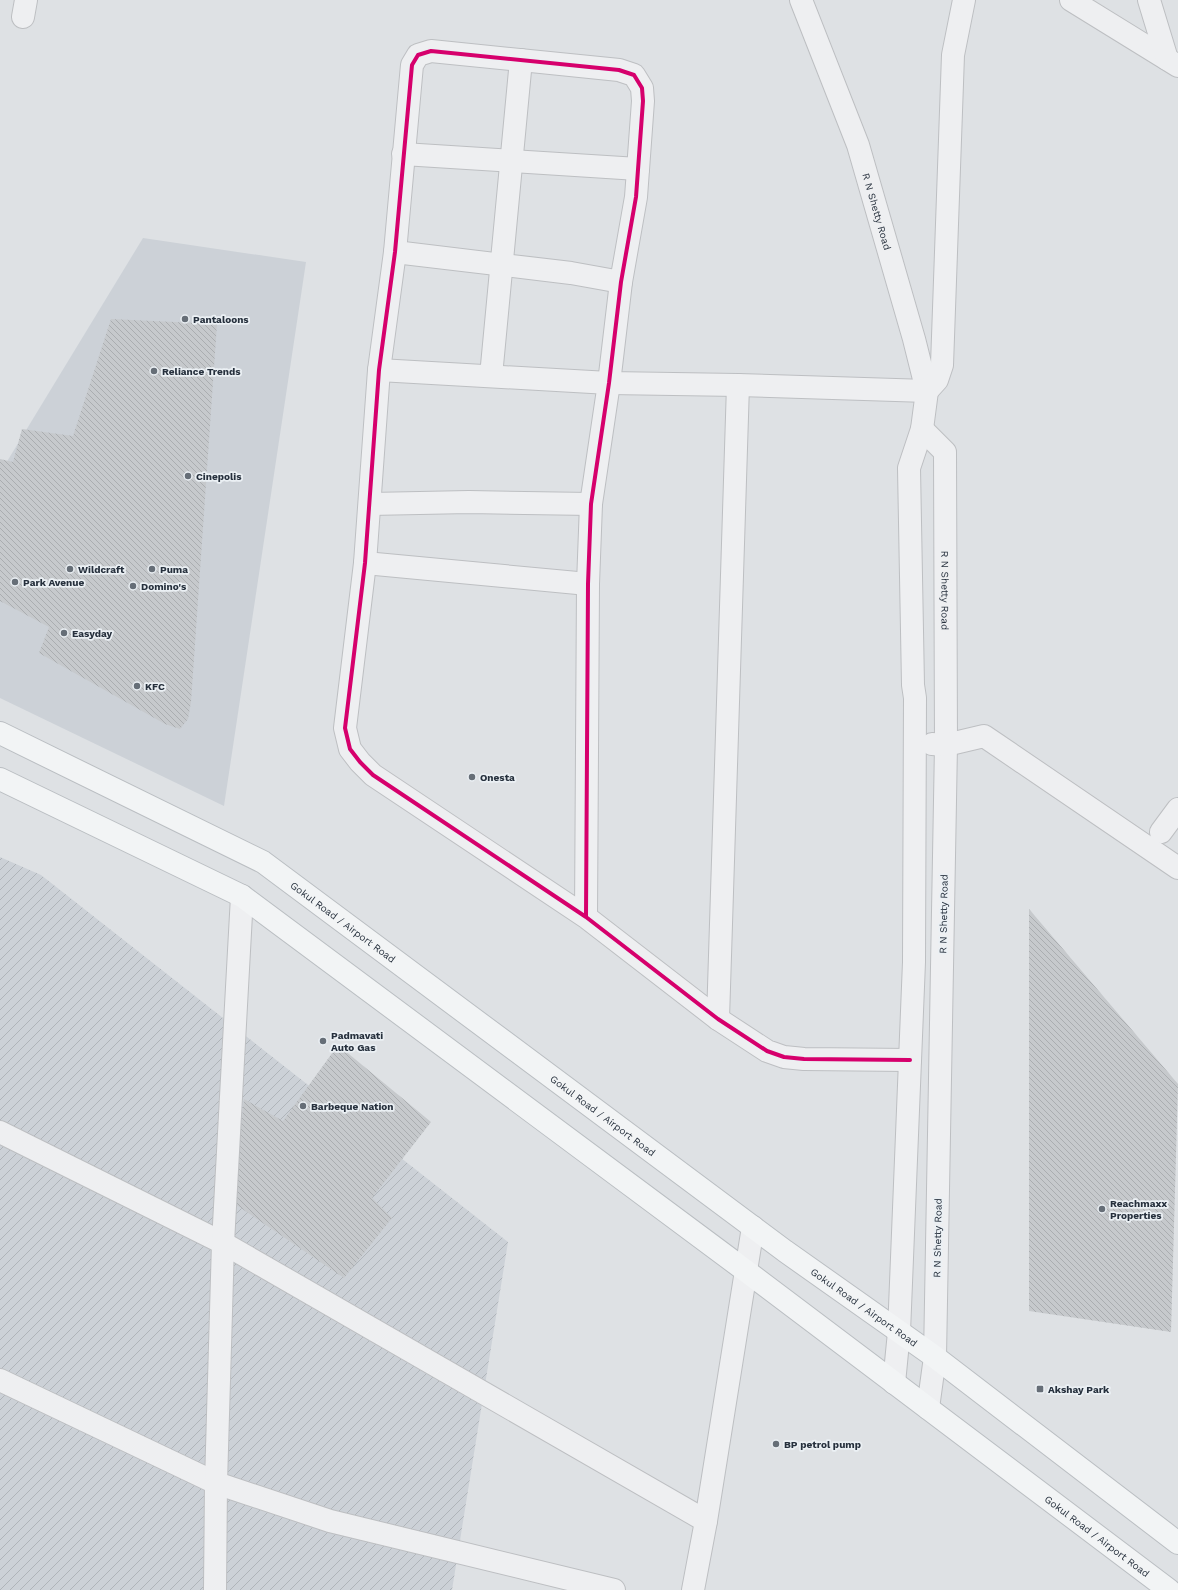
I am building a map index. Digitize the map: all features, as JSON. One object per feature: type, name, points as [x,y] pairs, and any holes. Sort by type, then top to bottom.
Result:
[{"type":"main road","name":"Gokul Road / Airport Road","points":[[0,733],[263,862],[753,1227],[935,1357],[1178,1543]]},
{"type":"main road","name":"Gokul Road / Airport Road","points":[[0,779],[242,896],[746,1271],[1169,1590]]},
{"type":"street","name":"R N Shetty Road","points":[[801,0],[858,145],[914,339],[927,392],[922,429],[909,468],[913,684],[916,698],[914,962],[900,1332],[894,1383]]},
{"type":"street","points":[[379,370],[609,383],[738,385],[927,392],[937,380],[942,365],[953,55],[964,0]]},
{"type":"street","points":[[1071,0],[1172,62]]},
{"type":"street","points":[[1149,0],[1172,62]]},
{"type":"street","points":[[586,917],[588,584],[591,504],[609,383],[621,282],[636,197],[643,101],[642,88],[634,75],[618,70],[431,51],[418,55],[412,65],[395,252],[379,370],[365,563],[345,728],[350,749],[373,775],[586,917],[718,1019],[766,1051],[784,1057],[804,1059],[910,1060]]},
{"type":"street","points":[[492,376],[510,161],[521,60]]},
{"type":"street","points":[[403,154],[638,169]]},
{"type":"street","points":[[395,252],[571,273],[621,282]]},
{"type":"street","points":[[718,1019],[738,385]]},
{"type":"street","name":"R N Shetty Road","points":[[922,429],[945,452],[946,745],[940,1098],[935,1357],[928,1408]]},
{"type":"street","points":[[370,504],[469,502],[591,504]]},
{"type":"street","points":[[365,563],[588,584]]},
{"type":"street","points":[[916,698],[946,699]]},
{"type":"street","points":[[915,744],[946,745],[984,736],[1178,868]]},
{"type":"street","points":[[1161,832],[1178,809]]},
{"type":"street","points":[[215,1590],[216,1483],[223,1243],[242,896]]},
{"type":"street","points":[[909,1097],[940,1098]]},
{"type":"street","points":[[0,1132],[223,1243],[706,1521]]},
{"type":"street","points":[[693,1590],[706,1521],[753,1227]]},
{"type":"street","points":[[0,1380],[216,1483],[330,1521],[614,1590]]},
{"type":"shaded area","points":[[143,238],[306,262],[224,806],[0,698],[0,473]]},
{"type":"shaded area","points":[[0,857],[41,875],[508,1242],[452,1590],[0,1590]]},
{"type":"building","points":[[111,319],[217,324],[191,702],[188,719],[180,729],[165,724],[39,653],[49,627],[0,601],[0,459],[13,462],[22,429],[73,436]]},
{"type":"building","name":"Reachmaxx Properties","points":[[1029,909],[1178,1084],[1171,1332],[1029,1311]]},
{"type":"building","points":[[338,1045],[431,1122],[372,1198],[392,1218],[344,1278],[232,1202],[244,1099],[283,1121]]},
{"type":"cycle path","points":[[586,917],[588,584],[591,504],[609,383],[621,282],[636,197],[643,101],[642,88],[634,75],[619,70],[431,51],[418,55],[412,65],[395,252],[379,370],[365,563],[345,728],[350,749],[373,775],[586,917],[718,1019],[767,1051],[784,1057],[804,1059],[910,1060]]},
{"type":"place","name":"Pantaloons","points":[[185,319]]},
{"type":"place","name":"Reliance Trends","points":[[154,371]]},
{"type":"place","name":"Cinepolis","points":[[188,476]]},
{"type":"place","name":"Wildcraft","points":[[70,569]]},
{"type":"place","name":"Puma","points":[[152,569]]},
{"type":"place","name":"Park Avenue","points":[[15,582]]},
{"type":"place","name":"Domino's","points":[[133,586]]},
{"type":"place","name":"Easyday","points":[[64,633]]},
{"type":"place","name":"KFC","points":[[137,686]]},
{"type":"place","name":"Onesta","points":[[472,777]]},
{"type":"place","name":"Padmavati Auto Gas","points":[[323,1041]]},
{"type":"place","name":"Barbeque Nation","points":[[303,1106]]},
{"type":"place","name":"Reachmaxx Properties","points":[[1102,1209]]},
{"type":"place","name":"Akshay Park","points":[[1040,1389]]},
{"type":"place","name":"BP petrol pump","points":[[776,1444]]}]
